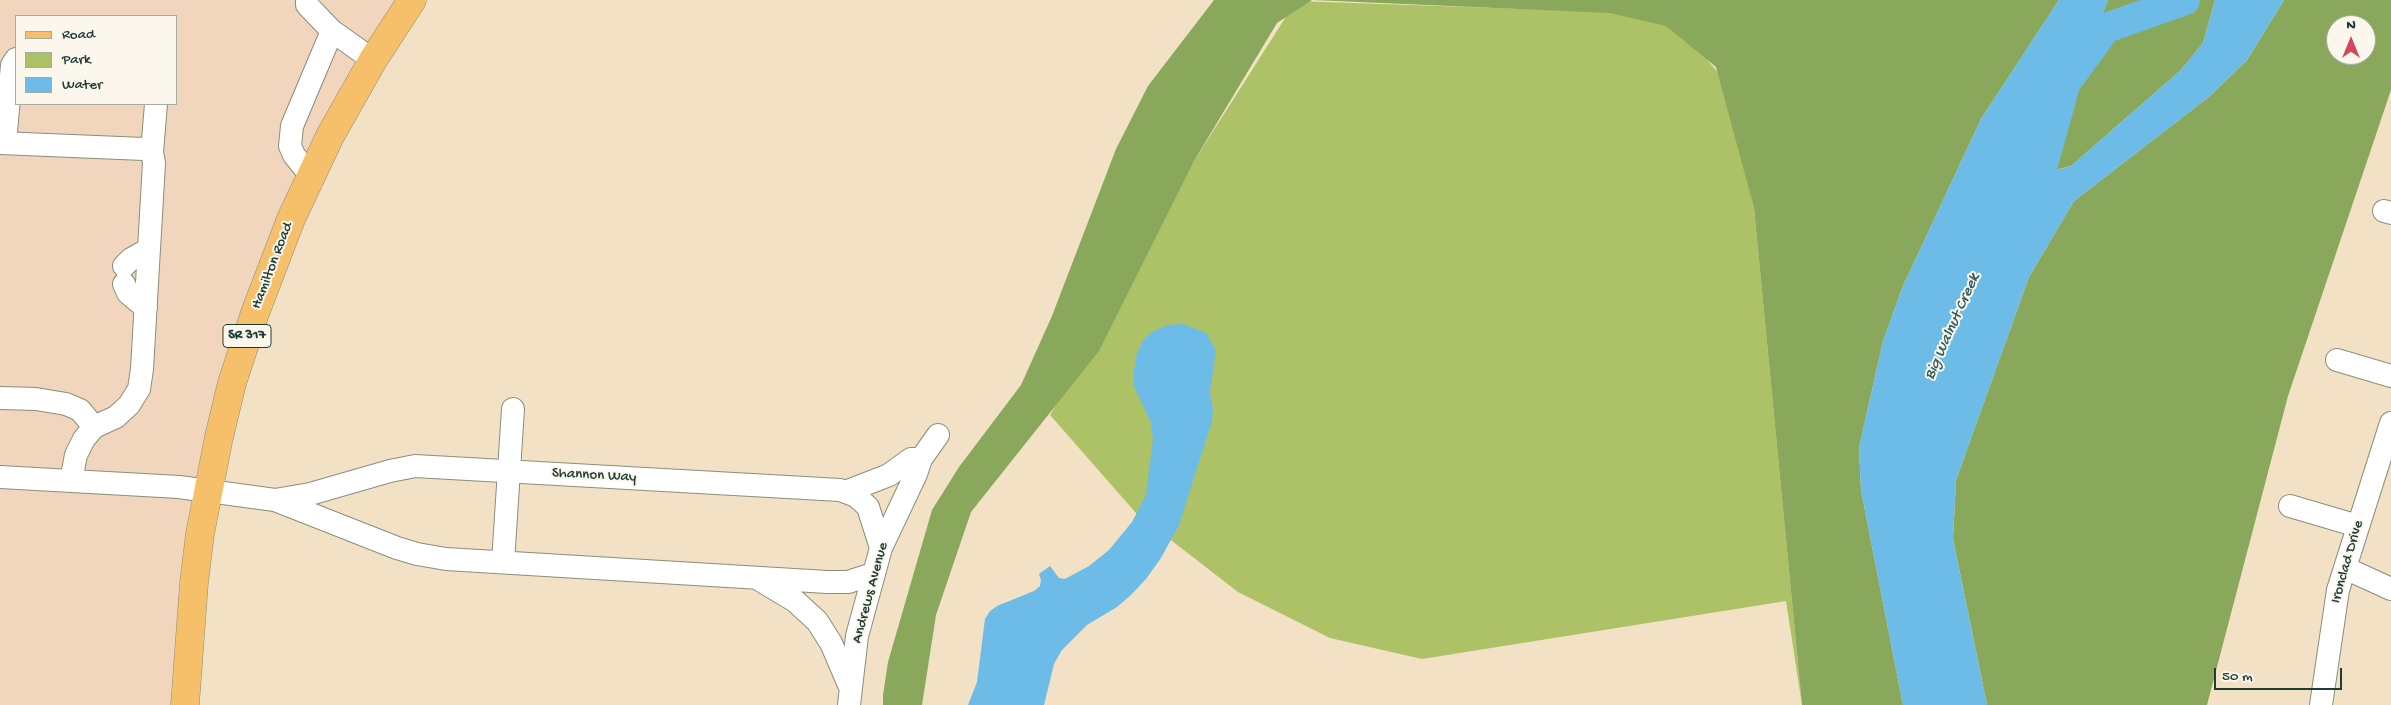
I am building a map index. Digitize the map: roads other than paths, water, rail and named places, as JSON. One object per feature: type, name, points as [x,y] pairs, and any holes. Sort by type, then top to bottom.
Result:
[{"type":"main road","name":"Hamilton Road","points":[[185,705],[194,583],[208,490],[232,383],[272,264],[310,175],[334,127],[373,60],[412,0]]},
{"type":"street","points":[[307,3],[332,31],[373,60]]},
{"type":"street","points":[[310,175],[294,155],[290,146],[292,126],[332,31]]},
{"type":"street","points":[[15,60],[12,65],[3,143],[144,149],[152,152]]},
{"type":"street","points":[[71,481],[76,455],[84,439],[94,427],[116,417],[129,405],[139,389],[146,308],[154,163],[152,152],[156,105]]},
{"type":"street","points":[[146,308],[128,293],[124,275],[131,259],[149,249]]},
{"type":"street","points":[[2337,360],[2391,376]]},
{"type":"street","points":[[0,398],[36,399],[66,404],[80,410],[94,427]]},
{"type":"street","points":[[502,562],[513,409]]},
{"type":"street","name":"Ironclad Drive","points":[[2321,705],[2338,590],[2391,422]]},
{"type":"street","name":"Andrews Avenue","points":[[849,696],[857,636],[881,548],[916,474],[921,459],[938,436]]},
{"type":"street","points":[[848,491],[889,475],[912,459],[921,459]]},
{"type":"street","name":"Shannon Way","points":[[276,500],[335,488],[409,466],[436,466],[848,491]]},
{"type":"street","name":"Shannon Way","points":[[0,477],[208,490],[276,500],[417,554],[446,559],[838,582],[856,580],[873,574]]},
{"type":"street","points":[[848,491],[863,500],[868,507],[881,548]]},
{"type":"street","points":[[2290,506],[2358,526]]},
{"type":"street","points":[[2345,568],[2391,589]]},
{"type":"street","name":"Shannon Way","points":[[753,577],[782,592],[806,609],[817,621],[832,642],[849,696]]},
{"type":"water","points":[[2059,0],[2108,0],[2095,33],[2057,170],[2071,166],[2181,70],[2203,43],[2215,0],[2284,0],[2247,60],[2210,96],[2074,201],[2029,277],[1956,480],[1953,539],[1987,705],[1903,705],[1861,490],[1859,448],[1883,341],[1903,286],[1981,119]]},
{"type":"water","points":[[1183,324],[1206,333],[1216,351],[1210,392],[1213,409],[1212,421],[1179,525],[1161,558],[1146,579],[1131,595],[1117,607],[1087,625],[1062,650],[1054,664],[1044,705],[968,705],[977,682],[985,619],[990,611],[997,606],[1034,591],[1040,586],[1039,574],[1050,566],[1059,578],[1065,579],[1089,566],[1109,550],[1132,522],[1146,495],[1153,439],[1151,423],[1134,386],[1137,353],[1144,339],[1152,332],[1167,325]]},
{"type":"waterway","name":"Big Walnut Creek","points":[[2067,81],[2106,28],[2185,0]]}]
